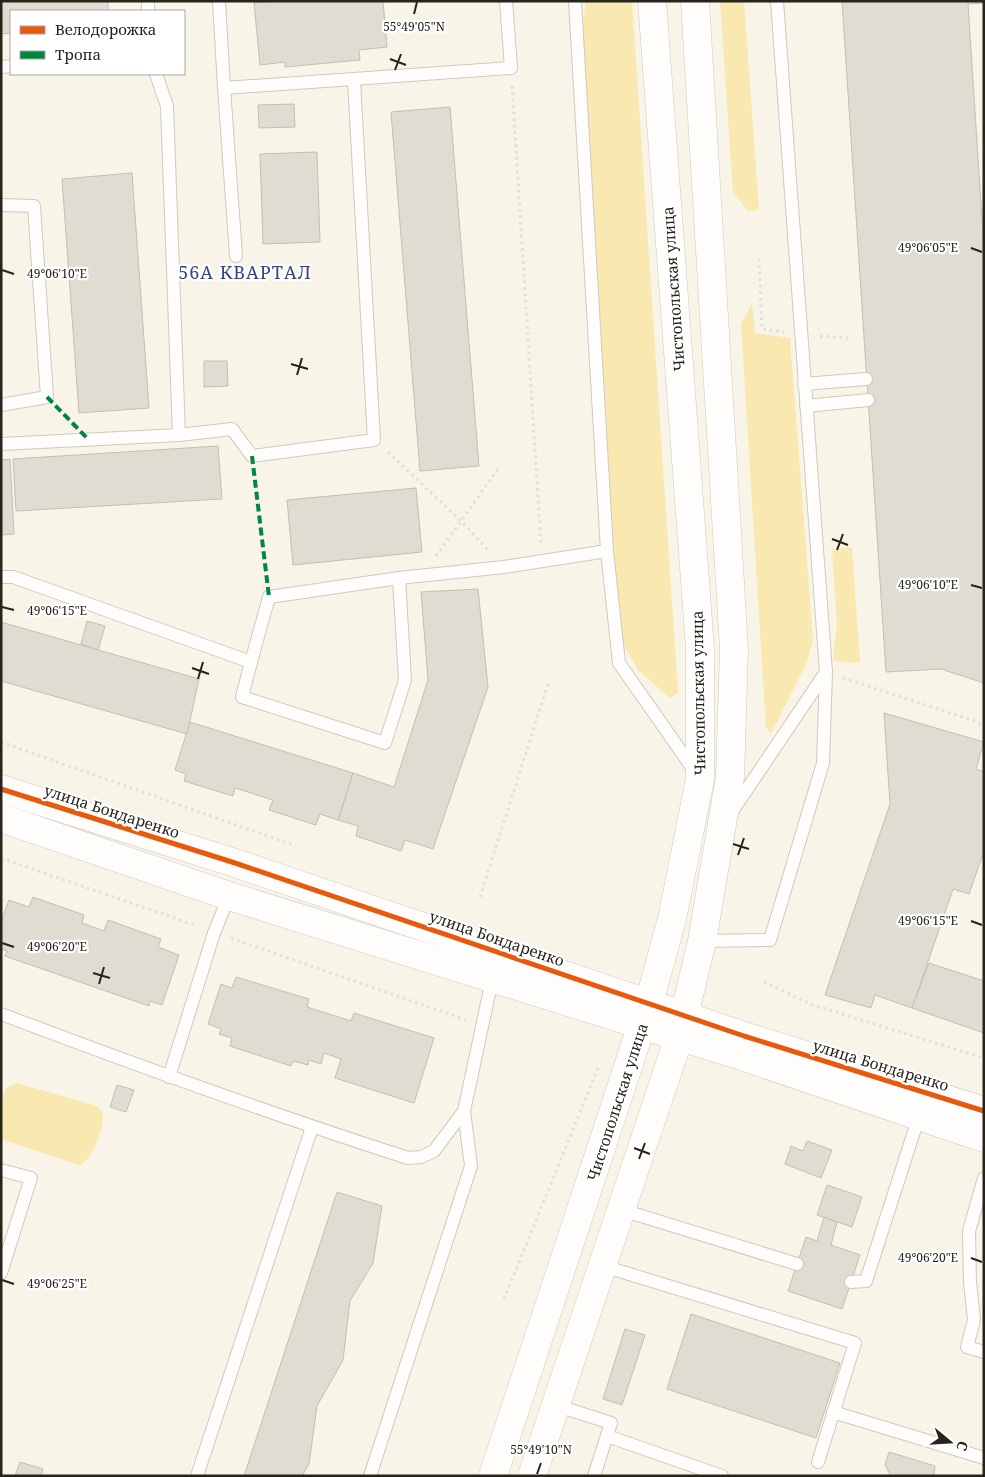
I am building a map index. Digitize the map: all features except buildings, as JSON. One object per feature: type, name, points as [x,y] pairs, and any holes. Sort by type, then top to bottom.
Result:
[{"type":"main road","name":"Чистопольская улица","points":[[493,1476],[646,1015],[672,920],[700,779],[700,648],[652,1]]},
{"type":"main road","name":"Чистопольская улица","points":[[532,1476],[682,1026],[702,941],[730,777],[734,649],[695,1]]},
{"type":"main road","name":"улица Бондаренко","points":[[14,792],[232,862],[646,1015],[682,1026],[919,1116],[984,1138]]},
{"type":"main road","name":"улица Бондаренко","points":[[1,818],[229,896],[492,980],[646,1015]]},
{"type":"main road","name":"улица Бондаренко","points":[[682,1026],[744,1036],[984,1111]]},
{"type":"lane","points":[[219,1],[236,256]]},
{"type":"lane","points":[[224,88],[511,68],[506,1]]},
{"type":"lane","points":[[575,1],[607,551],[619,663],[700,779]]},
{"type":"lane","points":[[702,941],[770,940],[823,763],[826,672],[777,1]]},
{"type":"lane","points":[[156,75],[166,106],[179,435]]},
{"type":"lane","points":[[1,444],[179,435],[232,429],[252,456],[374,440],[354,80]]},
{"type":"lane","points":[[1,205],[34,206],[47,396],[1,405]]},
{"type":"lane","points":[[804,384],[866,379]]},
{"type":"lane","points":[[806,406],[868,400]]},
{"type":"lane","points":[[399,578],[405,680],[386,743],[242,697],[269,597],[399,578],[504,567],[607,551]]},
{"type":"lane","points":[[1,577],[14,578],[251,662]]},
{"type":"lane","points":[[722,828],[826,672]]},
{"type":"lane","points":[[1,810],[14,792]]},
{"type":"lane","points":[[169,1077],[214,933],[229,896]]},
{"type":"lane","points":[[370,1476],[470,1166],[464,1111],[492,980]]},
{"type":"lane","points":[[1,1014],[169,1077],[408,1158],[421,1157],[434,1151],[464,1111]]},
{"type":"lane","points":[[851,1282],[866,1281],[919,1116]]},
{"type":"lane","points":[[197,1476],[312,1127]]},
{"type":"lane","points":[[1,1170],[31,1178],[1,1273]]},
{"type":"lane","points":[[984,1178],[969,1232],[970,1282],[974,1320],[967,1347],[984,1352]]},
{"type":"lane","points":[[622,1210],[797,1264]]},
{"type":"lane","points":[[603,1266],[855,1343],[818,1462]]},
{"type":"lane","points":[[555,1405],[611,1423],[594,1476]]},
{"type":"lane","points":[[834,1412],[984,1458]]},
{"type":"lane","points":[[606,1436],[722,1476]]},
{"type":"path","points":[[511,68],[542,560]]},
{"type":"path","points":[[374,440],[461,521],[504,567]]},
{"type":"path","points":[[422,576],[498,469]]},
{"type":"path","points":[[826,672],[975,721],[984,726]]},
{"type":"path","points":[[480,897],[548,684]]},
{"type":"path","points":[[1,742],[296,846]]},
{"type":"path","points":[[1,858],[482,1026]]},
{"type":"path","points":[[764,982],[813,1005],[984,1058]]},
{"type":"path","points":[[504,1299],[598,1068]]},
{"type":"shaded area","points":[[586,1],[632,1],[678,693],[670,698],[638,670],[622,642],[617,606],[583,23]]},
{"type":"shaded area","points":[[720,1],[744,1],[759,210],[748,211],[733,192]]},
{"type":"shaded area","points":[[752,303],[755,333],[790,338],[813,639],[808,660],[771,734],[766,728],[741,324]]},
{"type":"shaded area","points":[[852,547],[860,663],[833,661],[837,624],[832,550]]},
{"type":"shaded area","points":[[16,1083],[94,1105],[100,1110],[103,1117],[99,1137],[92,1152],[83,1163],[79,1165],[1,1139],[1,1102],[6,1089]]},
{"type":"marked path","points":[[47,397],[88,439]]},
{"type":"marked path","points":[[252,456],[269,597]]},
{"type":"cycle path","points":[[1,789],[232,862],[744,1036],[984,1111]]},
{"type":"district","name":"56А КВАРТАЛ","points":[[245,272]]}]
